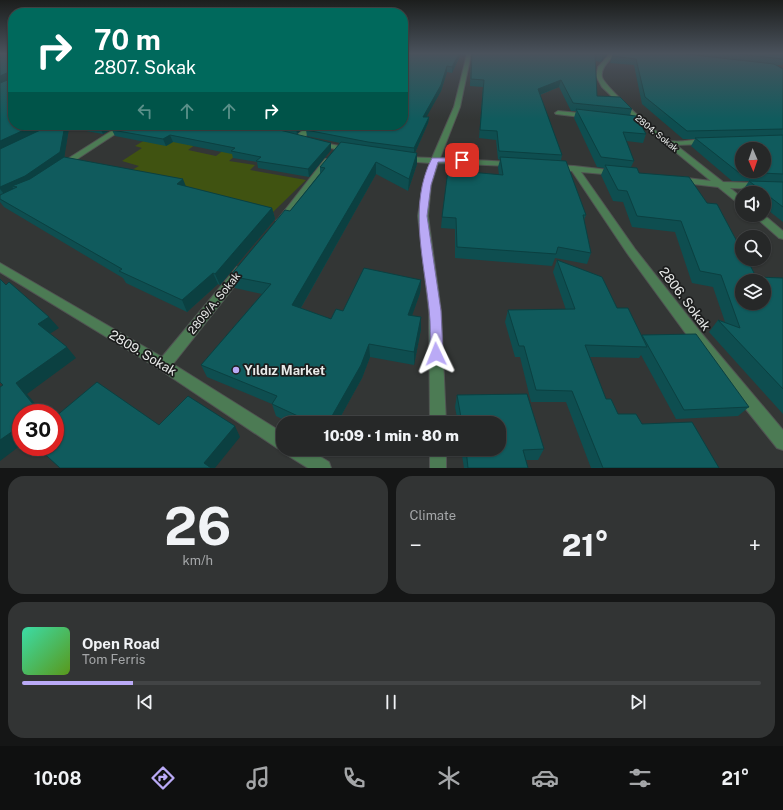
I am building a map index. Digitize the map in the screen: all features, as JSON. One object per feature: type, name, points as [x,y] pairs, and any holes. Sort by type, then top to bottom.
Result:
[{"type":"street","points":[[438,416],[435,311],[423,216],[427,185],[435,160],[457,107],[465,76]]},
{"type":"street","name":"2804. Sokak","points":[[599,76],[604,86],[642,122],[735,196]]},
{"type":"street","points":[[558,113],[596,117]]},
{"type":"street","points":[[627,120],[642,122]]},
{"type":"street","points":[[55,170],[118,130]]},
{"type":"street","points":[[306,130],[295,137],[361,152]]},
{"type":"street","points":[[670,143],[715,142]]},
{"type":"street","points":[[272,232],[339,148]]},
{"type":"street","points":[[398,158],[518,164]]},
{"type":"street","points":[[550,166],[620,173]]},
{"type":"street","name":"2806. Sokak","points":[[574,168],[631,251],[683,320],[783,442]]},
{"type":"street","points":[[667,178],[721,185],[783,187]]},
{"type":"street","points":[[766,222],[783,236]]},
{"type":"street","name":"2809/A. Sokak","points":[[164,365],[248,262]]},
{"type":"street","name":"2809. Sokak","points":[[0,267],[164,365],[276,437]]},
{"type":"street","points":[[304,456],[323,468]]},
{"type":"street","points":[[438,456],[438,468]]},
{"type":"green space","points":[[162,130],[201,130],[213,132],[188,150],[216,156],[241,137],[253,140],[229,161],[255,165],[250,170],[306,180],[273,212],[187,193],[193,188],[125,174],[139,166],[122,161],[142,148],[135,146]]},
{"type":"building","points":[[408,76],[444,76],[441,85],[423,117],[429,117],[414,148],[368,142],[306,130],[408,130]]},
{"type":"building","points":[[471,76],[596,76],[597,96],[620,97],[632,109],[573,103],[561,80],[538,89],[562,155],[499,151],[497,131],[480,130],[484,80],[471,79]]},
{"type":"building","points":[[640,76],[783,76],[783,129],[687,131],[645,97]]},
{"type":"building","points":[[8,80],[8,130],[24,130],[0,141],[0,83]]},
{"type":"building","points":[[576,109],[636,116],[646,134],[623,132],[634,161],[601,157]]},
{"type":"building","points":[[40,130],[64,130],[60,152],[25,176],[0,187],[0,149]]},
{"type":"building","points":[[112,130],[280,130],[331,143],[308,169],[256,161],[261,157],[231,151],[235,148],[170,135],[163,139]]},
{"type":"building","points":[[783,135],[783,174],[771,173],[771,142],[735,142],[735,170],[695,138]]},
{"type":"building","points":[[341,142],[417,153],[409,179],[376,162],[292,305],[331,319],[336,309],[343,311],[364,268],[421,280],[408,315],[421,317],[414,352],[369,344],[361,365],[332,416],[298,416],[272,404],[277,396],[201,365],[271,284],[230,276],[285,210],[290,211],[325,168],[320,167]]},
{"type":"building","points":[[64,157],[183,179],[177,184],[272,208],[215,274],[213,273],[182,300],[119,271],[122,269],[0,199],[0,195],[17,187],[12,186],[30,179]]},
{"type":"building","points":[[500,157],[566,161],[586,215],[583,215],[591,253],[558,247],[556,254],[457,247],[456,218],[442,217],[448,170],[503,175]]},
{"type":"building","points":[[605,165],[637,168],[639,173],[689,177],[707,203],[717,204],[735,238],[735,266],[750,266],[754,274],[735,274],[735,310],[771,310],[771,278],[783,278],[783,389],[718,320],[740,328],[721,275],[700,271],[681,221],[637,216],[627,191],[618,190]]},
{"type":"building","points":[[749,181],[783,182],[783,207],[771,198],[771,186],[756,186]]},
{"type":"building","points":[[557,260],[602,277],[617,308],[628,308],[647,347],[585,345],[606,399],[611,399],[618,414],[636,414],[642,424],[692,422],[719,468],[603,468],[572,391],[536,390],[524,346],[519,346],[508,310],[575,309]]},
{"type":"building","points":[[0,279],[6,285],[9,282],[49,317],[38,324],[67,347],[16,383],[33,404],[12,404],[12,432],[0,440],[0,387],[3,385],[0,382]]},
{"type":"building","points":[[696,334],[749,407],[684,410],[642,335]]},
{"type":"building","points":[[97,382],[159,425],[188,396],[235,426],[204,463],[211,468],[60,468],[47,456],[64,456],[64,410]]},
{"type":"building","points":[[527,394],[544,449],[523,450],[528,468],[468,468],[467,456],[506,456],[506,416],[461,416],[457,395]]},
{"type":"place","name":"Yıldız Market","points":[[236,370]]},
{"type":"route","points":[[436,354],[435,311],[423,216],[427,185],[435,160],[462,160]]}]
